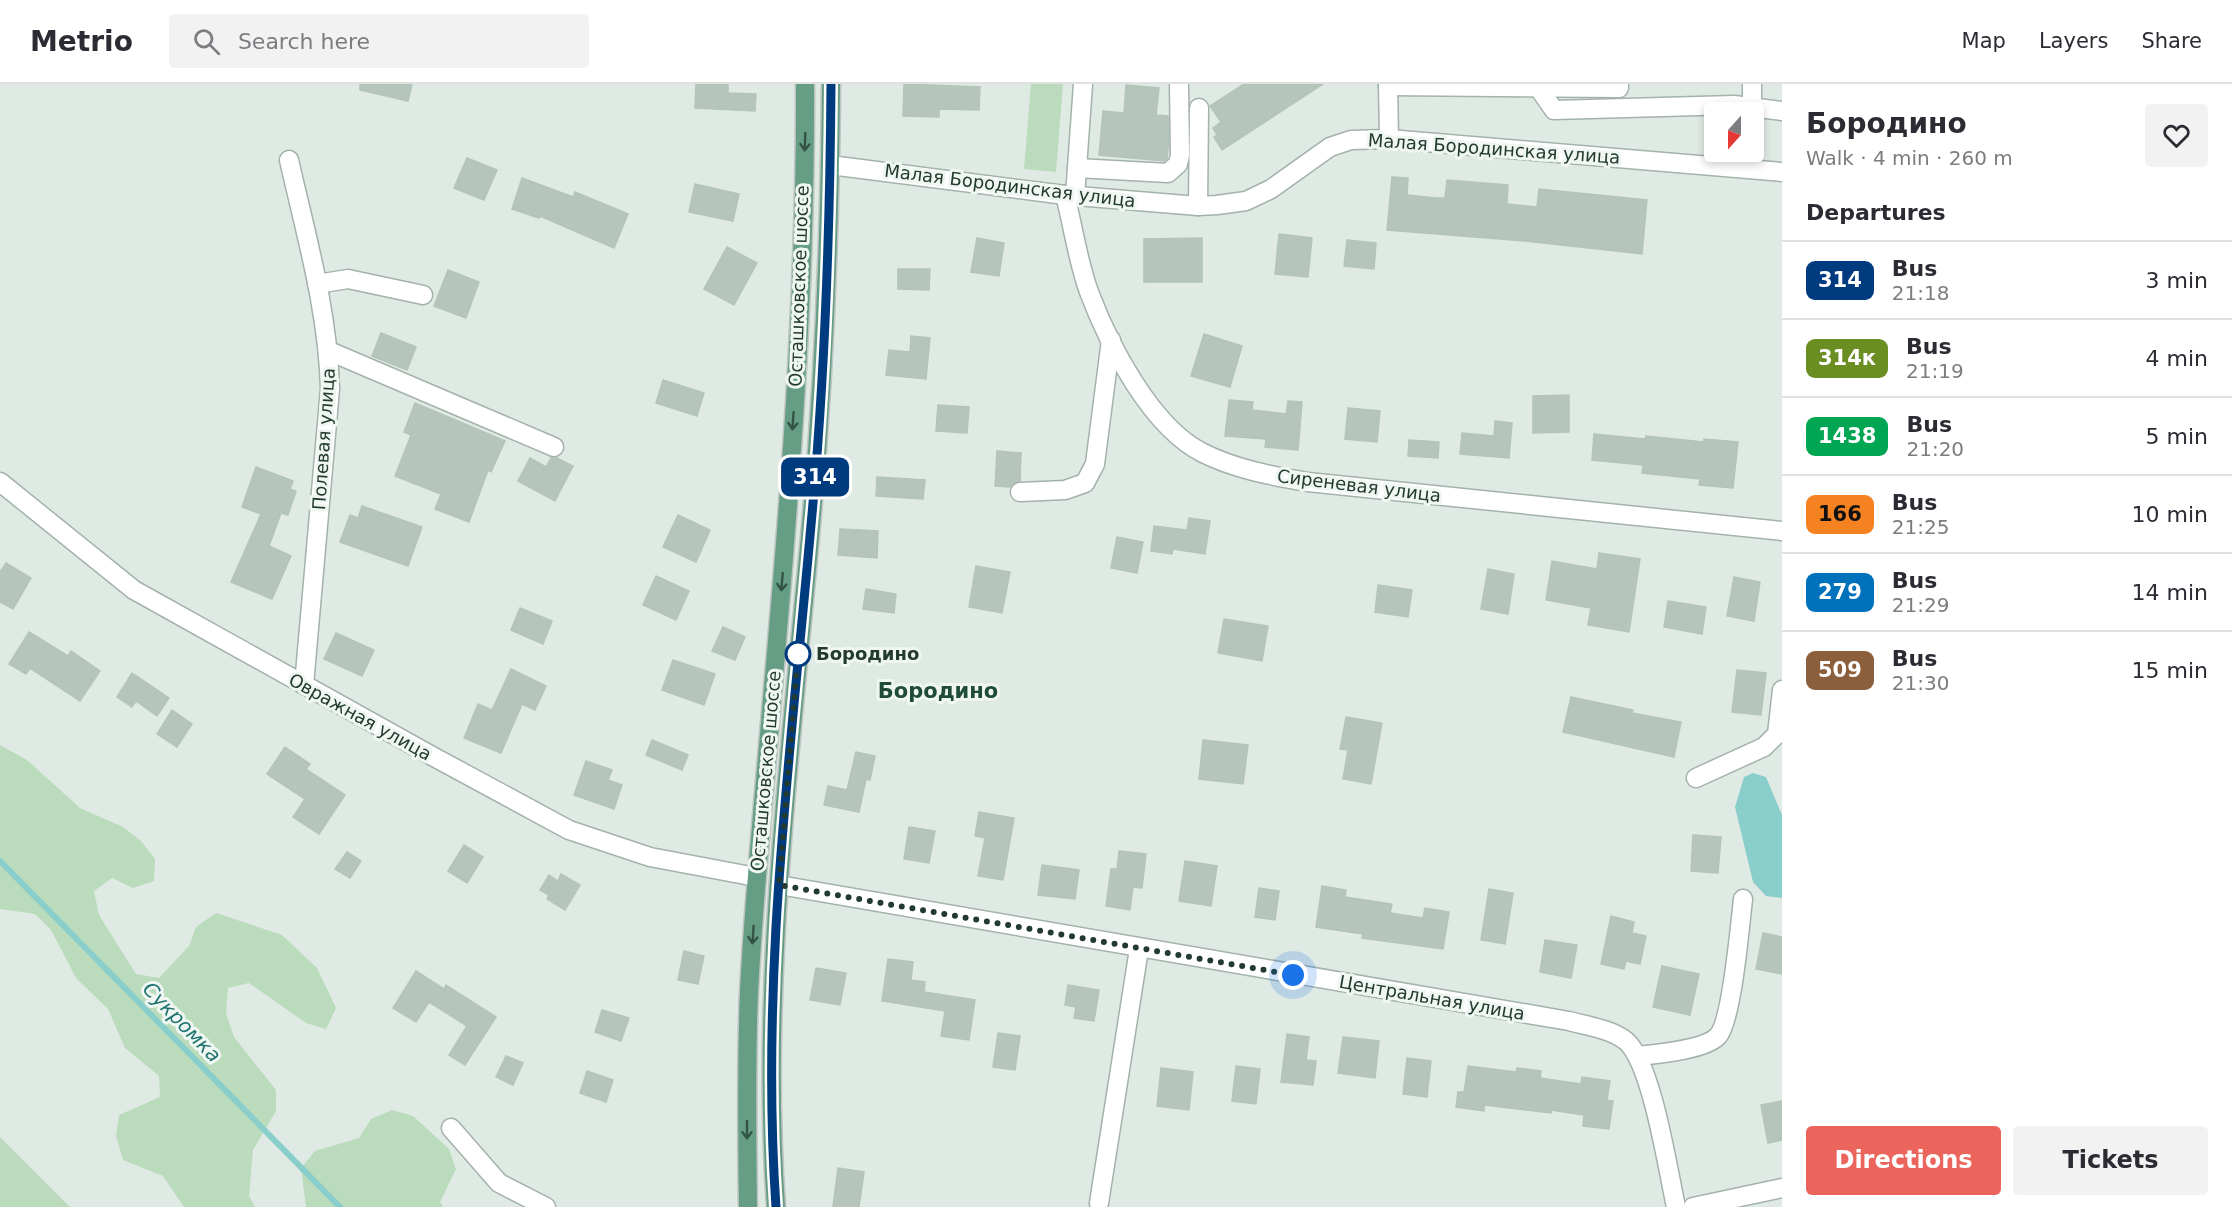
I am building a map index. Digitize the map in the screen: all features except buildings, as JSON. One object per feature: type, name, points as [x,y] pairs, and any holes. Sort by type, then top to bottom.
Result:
[{"type":"main road","name":"Осташковское шоссе","points":[[748,1207],[749,996],[756,877],[786,523],[800,316],[805,84]]},
{"type":"main road","name":"Осташковское шоссе","points":[[776,1207],[771,1132],[773,998],[779,885],[798,655],[812,524],[826,320],[831,84]]},
{"type":"street","name":"Сиреневая улица","points":[[1083,84],[1077,168],[1070,196],[1089,291],[1126,373],[1156,413],[1179,438],[1202,453],[1266,475],[1308,482],[1782,531]]},
{"type":"street","points":[[1077,168],[1162,174],[1172,170],[1178,164],[1180,155],[1179,84]]},
{"type":"street","points":[[1389,139],[1388,85],[1619,88],[1618,84]]},
{"type":"street","points":[[1752,84],[1752,102]]},
{"type":"street","points":[[1538,87],[1554,110],[1704,106]]},
{"type":"street","points":[[1198,206],[1199,108]]},
{"type":"street","points":[[1764,109],[1782,111]]},
{"type":"street","name":"Малая Бородинская улица","points":[[830,165],[1070,196],[1198,206],[1246,201],[1271,189],[1330,147],[1351,140],[1389,139],[1782,172]]},
{"type":"street","name":"Полевая улица","points":[[289,160],[317,284],[329,351],[330,388],[304,685]]},
{"type":"street","points":[[317,284],[348,279],[423,296]]},
{"type":"street","points":[[1020,492],[1065,490],[1085,483],[1095,464],[1111,339]]},
{"type":"street","points":[[329,351],[554,447]]},
{"type":"street","name":"Овражная улица","points":[[0,482],[134,590],[569,830],[650,857],[756,877]]},
{"type":"street","points":[[1696,778],[1764,747],[1777,734],[1782,690]]},
{"type":"street","name":"Центральная улица","points":[[779,885],[1139,949],[1569,1021],[1602,1029],[1625,1041],[1637,1056],[1650,1086],[1676,1207]]},
{"type":"street","points":[[1637,1056],[1689,1049],[1717,1036],[1727,1017],[1743,899]]},
{"type":"street","points":[[1100,1203],[1139,949]]},
{"type":"street","points":[[451,1128],[499,1183],[546,1207]]},
{"type":"street","points":[[1693,1207],[1782,1188]]},
{"type":"green space","points":[[1031,84],[1063,84],[1056,172],[1024,169]]},
{"type":"green space","points":[[0,745],[27,760],[80,808],[123,827],[141,841],[155,859],[154,881],[133,888],[112,878],[94,891],[99,915],[136,974],[159,978],[189,946],[196,927],[216,913],[282,935],[317,968],[336,1008],[326,1029],[306,1023],[249,983],[228,988],[226,1013],[234,1037],[276,1090],[276,1111],[253,1150],[249,1196],[255,1207],[184,1207],[163,1176],[123,1160],[116,1136],[119,1115],[160,1097],[159,1076],[125,1048],[108,1009],[76,978],[51,930],[35,914],[0,909]]},
{"type":"green space","points":[[392,1110],[413,1116],[449,1149],[456,1169],[440,1202],[443,1207],[306,1207],[301,1168],[315,1151],[359,1138],[371,1119]]},
{"type":"green space","points":[[0,1137],[70,1207],[0,1207]]},
{"type":"water","points":[[1753,773],[1766,777],[1782,815],[1782,898],[1766,896],[1753,882],[1735,807],[1744,777]]},
{"type":"waterway","name":"Сукромка","points":[[0,861],[340,1207]]},
{"type":"bus line","name":"314","points":[[776,1207],[771,1132],[773,998],[779,885],[798,655],[812,524],[826,320],[831,84]]},
{"type":"place","name":"Бородино","points":[[798,654]]},
{"type":"district","name":"Бородино","points":[[938,691]]},
{"type":"route","points":[[798,654],[779,885],[1293,975]]}]
